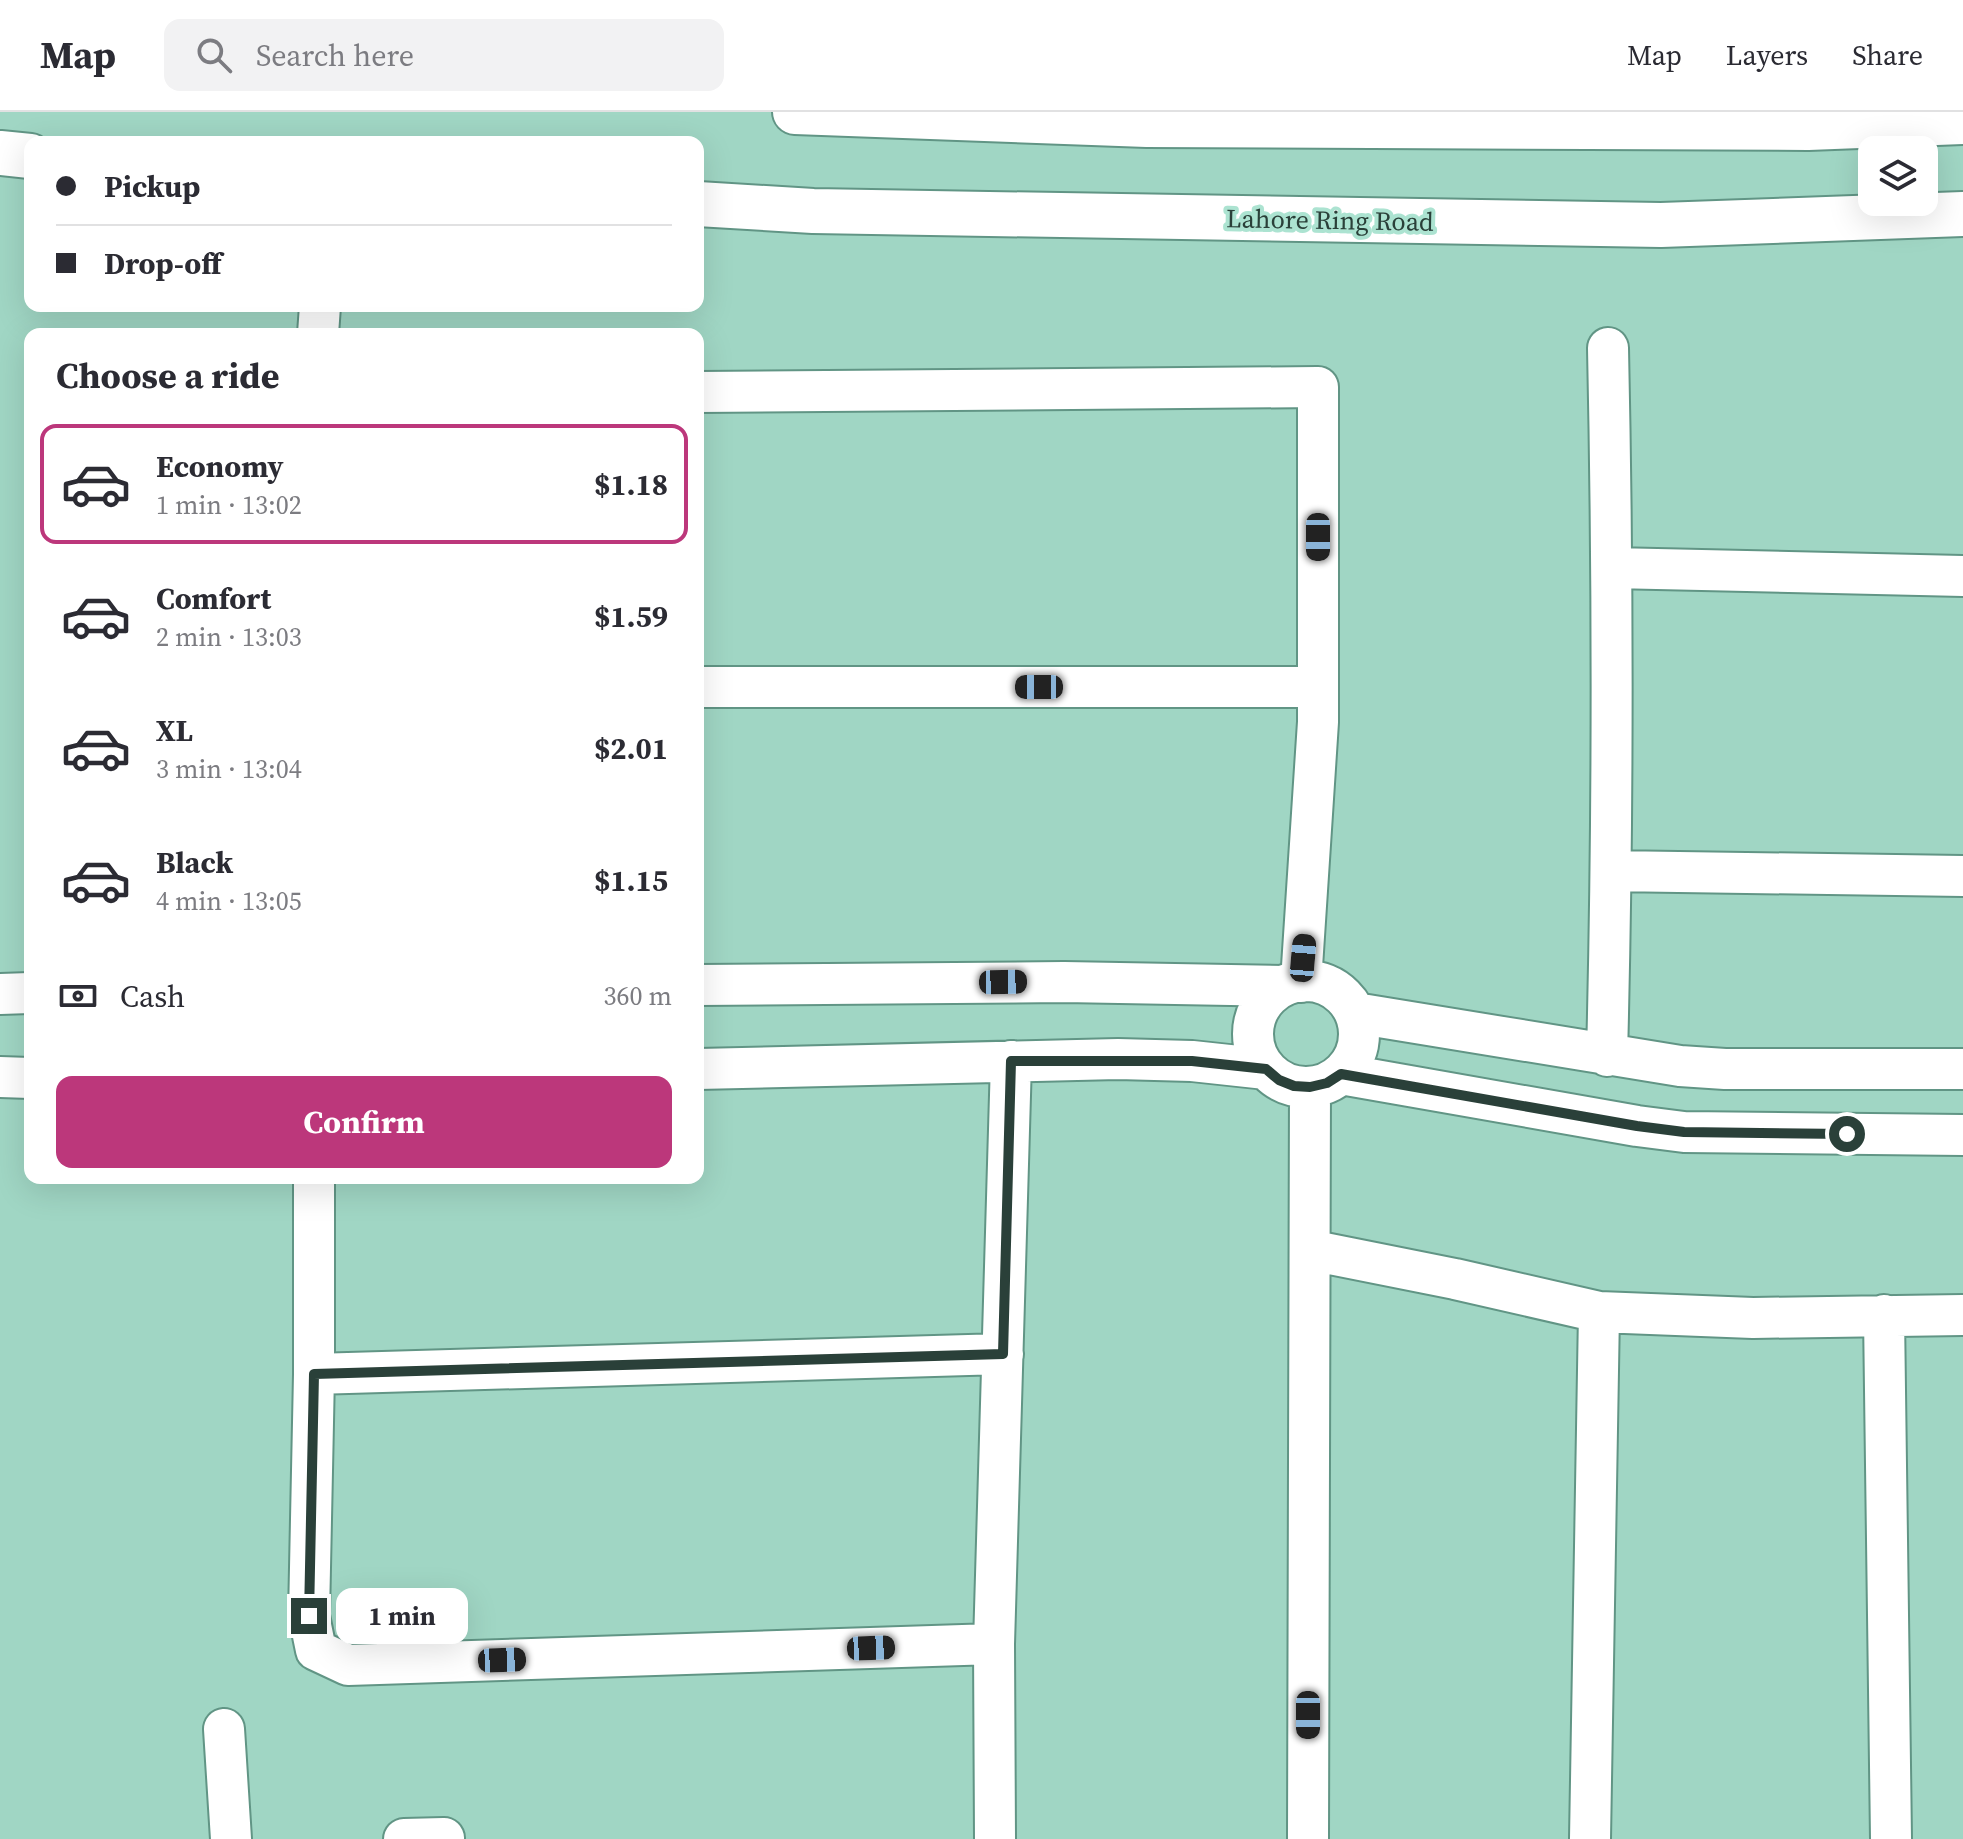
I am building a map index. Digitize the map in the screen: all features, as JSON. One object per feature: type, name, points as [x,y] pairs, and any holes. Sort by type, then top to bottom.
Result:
[{"type":"highway","points":[[795,112],[1147,125],[1808,128],[1963,122]]},
{"type":"highway","name":"Lahore Ring Road","points":[[704,204],[828,211],[1661,225],[1963,214]]},
{"type":"street","points":[[1607,1056],[1612,568],[1608,348]]},
{"type":"street","points":[[704,392],[1318,387],[1318,722],[1293,984]]},
{"type":"street","points":[[1612,568],[1963,576]]},
{"type":"street","points":[[704,687],[1318,687]]},
{"type":"street","points":[[1611,871],[1963,876]]},
{"type":"street","points":[[704,985],[1317,982],[1346,999],[1355,1013],[1357,1046],[1351,1061],[1326,1080],[1310,1250],[1308,1839]]},
{"type":"street","points":[[1293,984],[1271,995],[1260,1007],[1254,1023],[1253,1039],[1257,1055],[1266,1069],[1279,1080],[1294,1086],[1326,1080],[1684,1132],[1963,1135]]},
{"type":"street","points":[[0,994],[24,993]]},
{"type":"street","points":[[1355,1013],[1680,1066],[1725,1069],[1963,1069]]},
{"type":"street","points":[[704,1069],[1011,1061],[1192,1061],[1266,1069]]},
{"type":"street","points":[[995,1839],[994,1644],[1011,1061]]},
{"type":"street","points":[[0,1077],[24,1078]]},
{"type":"street","points":[[314,1184],[309,1616],[316,1650],[348,1665],[994,1644]]},
{"type":"street","points":[[1310,1250],[1599,1312],[1753,1318],[1963,1315]]},
{"type":"street","points":[[1590,1839],[1599,1312]]},
{"type":"street","points":[[1884,1315],[1891,1839]]},
{"type":"street","points":[[314,1374],[1003,1354]]},
{"type":"street","points":[[224,1729],[231,1839]]},
{"type":"street","points":[[404,1839],[444,1838]]},
{"type":"route","points":[[309,1616],[314,1374],[1003,1354],[1011,1061],[1192,1061],[1266,1069],[1279,1080],[1294,1086],[1310,1087],[1327,1083],[1341,1074],[1684,1132],[1847,1134]]}]
